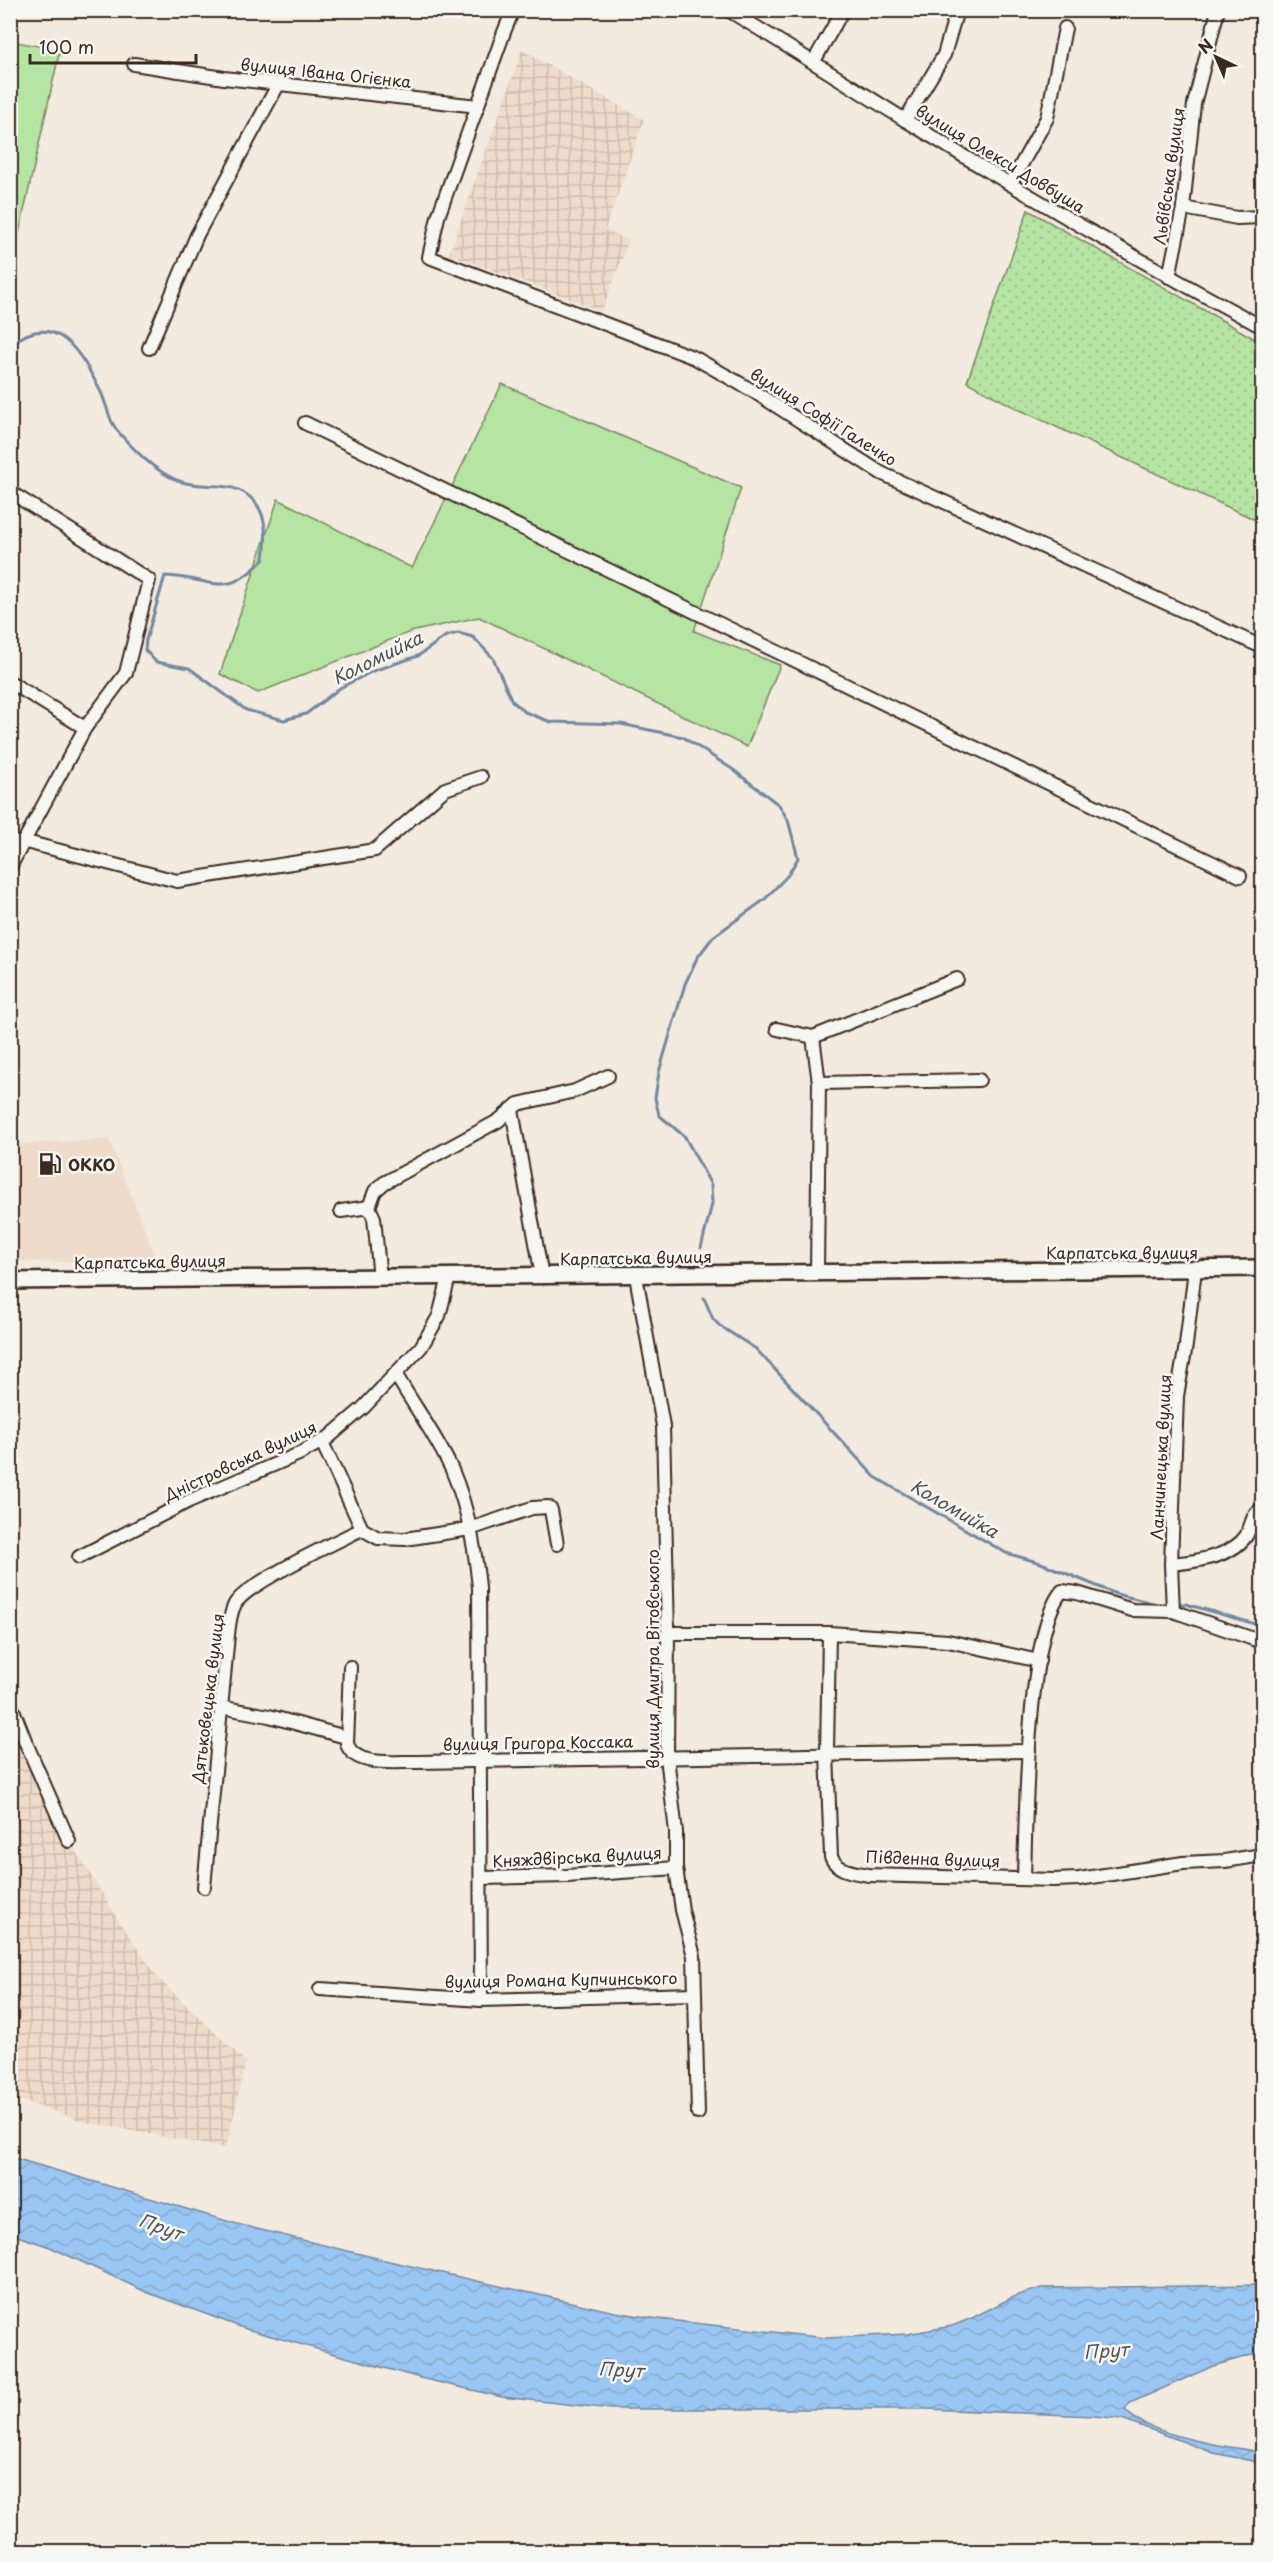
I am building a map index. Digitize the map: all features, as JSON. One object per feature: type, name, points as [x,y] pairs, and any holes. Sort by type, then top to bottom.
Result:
[{"type":"main road","name":"Карпатська вулиця","points":[[10,1281],[1263,1268]]},
{"type":"street","points":[[478,106],[513,10]]},
{"type":"street","name":"вулиця Олекси Довбуша","points":[[728,10],[905,120],[1169,278],[1263,327]]},
{"type":"street","points":[[814,62],[843,10]]},
{"type":"street","points":[[905,120],[944,55],[957,10]]},
{"type":"street","name":"Львівська вулиця","points":[[1169,278],[1183,208],[1194,104],[1218,10]]},
{"type":"street","points":[[1011,183],[1047,118],[1065,28]]},
{"type":"street","name":"вулиця Івана Огієнка","points":[[134,64],[224,78],[279,82],[478,106]]},
{"type":"street","points":[[149,348],[197,235],[279,82]]},
{"type":"street","name":"вулиця Софії Галечко","points":[[478,106],[438,217],[429,257],[695,358],[753,391],[881,473],[1263,647]]},
{"type":"street","points":[[1183,208],[1230,218],[1263,218]]},
{"type":"street","points":[[305,423],[1240,876]]},
{"type":"street","points":[[10,492],[149,580],[126,674],[85,728],[26,842],[10,867]]},
{"type":"street","points":[[10,682],[85,728]]},
{"type":"street","points":[[10,843],[26,842],[177,881],[375,850],[445,789],[480,777]]},
{"type":"street","points":[[777,1029],[813,1037],[957,980]]},
{"type":"street","points":[[813,1037],[819,1083],[818,1272]]},
{"type":"street","points":[[380,1278],[374,1218],[369,1207],[375,1191],[384,1183],[465,1140],[526,1100],[575,1091],[608,1076]]},
{"type":"street","points":[[819,1083],[979,1080]]},
{"type":"street","points":[[512,1110],[542,1276]]},
{"type":"street","points":[[340,1211],[369,1207]]},
{"type":"street","name":"Ланчинецька вулиця","points":[[1173,1606],[1171,1564],[1177,1396],[1195,1269]]},
{"type":"street","name":"вулиця Дмитра Вітовського","points":[[636,1276],[663,1426],[668,1633],[667,1757],[676,1832],[676,1868],[682,1911],[694,1956],[698,2114]]},
{"type":"street","name":"Дністровська вулиця","points":[[79,1557],[189,1502],[322,1442],[363,1408],[416,1352],[434,1328],[443,1306],[449,1277]]},
{"type":"street","points":[[396,1375],[452,1468],[470,1529],[479,1587],[481,2000]]},
{"type":"street","points":[[322,1442],[362,1529],[378,1538],[405,1539],[470,1529],[532,1508],[548,1507],[557,1544]]},
{"type":"street","points":[[1171,1564],[1200,1559],[1234,1547],[1248,1534],[1256,1513],[1263,1509]]},
{"type":"street","name":"Дятьковецька вулиця","points":[[204,1887],[220,1707],[229,1628],[236,1602],[256,1586],[362,1529]]},
{"type":"street","points":[[1024,1878],[1029,1750],[1039,1661],[1051,1611],[1062,1591],[1077,1593],[1132,1610],[1173,1606],[1263,1642]]},
{"type":"street","points":[[668,1633],[829,1633],[958,1642],[1039,1661]]},
{"type":"street","name":"Південна вулиця","points":[[829,1633],[827,1754],[831,1857],[834,1865],[844,1870],[868,1875],[1079,1879],[1183,1863],[1225,1862],[1263,1855]]},
{"type":"street","points":[[220,1707],[269,1716],[346,1737],[350,1667]]},
{"type":"street","points":[[10,1702],[69,1840]]},
{"type":"street","name":"вулиця Григора Коссака","points":[[346,1737],[351,1752],[368,1760],[418,1762],[1029,1750]]},
{"type":"street","name":"Княждвірська вулиця","points":[[481,1878],[567,1876],[676,1868]]},
{"type":"street","name":"вулиця Романа Купчинського","points":[[320,1989],[481,2000],[695,1994]]},
{"type":"shaded area","points":[[522,50],[644,120],[605,230],[629,240],[602,311],[449,254]]},
{"type":"shaded area","points":[[109,1139],[158,1263],[11,1261],[11,1145]]},
{"type":"shaded area","points":[[10,1720],[45,1800],[119,1921],[158,1978],[246,2062],[226,2148],[89,2123],[11,2097]]},
{"type":"green space","points":[[10,41],[60,50],[11,269]]},
{"type":"green space","points":[[1028,210],[1262,343],[1262,523],[1016,408],[967,382]]},
{"type":"green space","points":[[502,384],[741,488],[694,631],[780,665],[747,747],[479,617],[410,632],[258,693],[220,674],[278,499],[412,568]]},
{"type":"water","name":"Прут","points":[[11,2157],[237,2224],[615,2312],[826,2338],[907,2334],[952,2326],[1015,2296],[1042,2288],[1262,2285],[1262,2352],[1213,2366],[1130,2403],[1125,2410],[1152,2427],[1189,2439],[1262,2452],[1262,2463],[1214,2453],[1122,2419],[1094,2416],[926,2409],[612,2409],[502,2397],[420,2378],[246,2329],[146,2292],[50,2247],[11,2234]]},
{"type":"waterway","name":"Коломийка","points":[[10,345],[26,335],[41,331],[53,333],[65,339],[84,362],[100,390],[117,430],[157,469],[182,482],[230,487],[238,490],[247,495],[259,508],[265,529],[264,559],[250,572],[227,584],[165,576],[146,640],[145,650],[156,662],[189,668],[246,710],[284,720],[306,714],[340,688],[373,671],[418,656],[446,636],[458,633],[473,637],[493,658],[512,701],[525,712],[551,722],[621,724],[683,737],[732,769],[779,805],[788,820],[798,858],[788,875],[764,900],[713,937],[697,958],[685,984],[659,1072],[655,1098],[659,1115],[685,1137],[711,1185],[712,1204],[701,1248]]},
{"type":"waterway","name":"Коломийка","points":[[704,1298],[713,1319],[756,1349],[875,1477],[1006,1553],[1041,1563],[1116,1594],[1157,1604],[1169,1604]]},
{"type":"waterway","name":"Коломийка","points":[[1176,1604],[1186,1604],[1262,1626]]},
{"type":"place","name":"ОККО","points":[[50,1164]]}]
